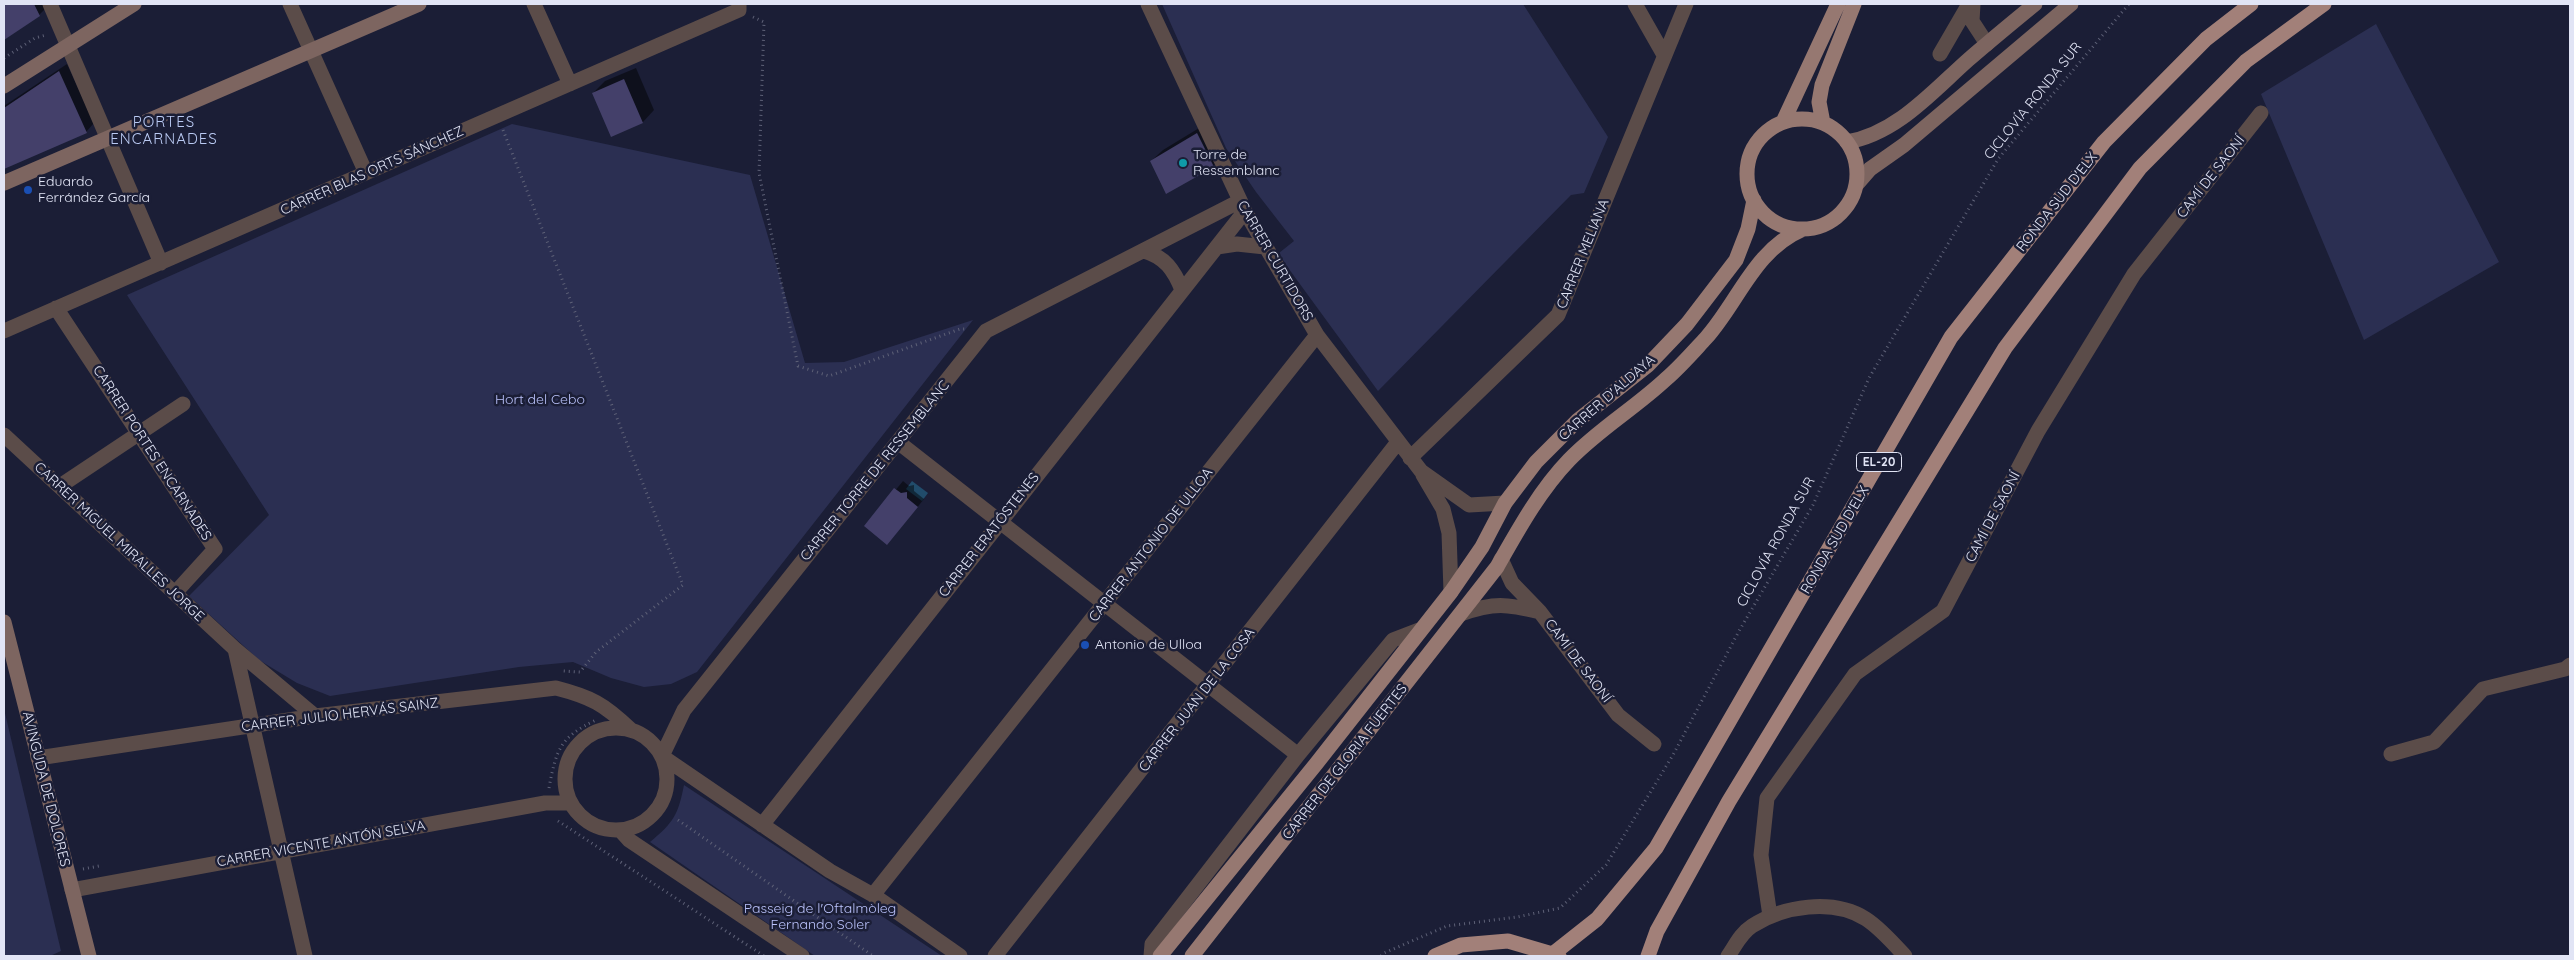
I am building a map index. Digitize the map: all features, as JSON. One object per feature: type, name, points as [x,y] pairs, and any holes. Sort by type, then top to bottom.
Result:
[{"type":"highway","name":"RONDA SUD D'ELX","points":[[1556,955],[1597,919],[1656,848],[1951,337],[2104,142],[2206,39],[2251,4]]},
{"type":"highway","points":[[1648,956],[1657,931],[1730,801],[2005,348],[2140,168],[2246,61],[2324,4]]},
{"type":"highway","name":"EL-20","points":[[1435,956],[1461,945],[1508,941],[1556,955]]},
{"type":"main road","points":[[4,86],[134,4]]},
{"type":"main road","points":[[4,183],[419,4]]},
{"type":"main road","points":[[1783,122],[1838,4]]},
{"type":"main road","points":[[1823,123],[1819,102],[1822,85],[1854,4]]},
{"type":"main road","points":[[1847,142],[1866,139],[1882,131],[1912,110],[2035,4]]},
{"type":"main road","points":[[1857,184],[1870,170],[1904,145],[2071,4]]},
{"type":"main road","points":[[1810,119],[1823,123],[1837,131],[1847,142],[1856,162],[1857,184],[1852,198],[1832,220],[1818,227],[1803,229],[1788,227],[1774,222],[1762,212],[1748,186],[1747,170],[1750,155],[1758,141],[1769,130],[1783,122],[1810,119]]},
{"type":"main road","name":"CARRER D'ALDAYA","points":[[1450,592],[1482,547],[1505,503],[1536,462],[1577,421],[1648,366],[1688,324],[1736,260],[1748,229],[1754,200]]},
{"type":"main road","name":"CARRER D'ALDAYA","points":[[1499,563],[1537,501],[1568,460],[1607,424],[1666,380],[1707,337],[1758,264],[1785,237],[1803,229]]},
{"type":"main road","name":"CARRER DE GLORIA FUERTES","points":[[1192,956],[1499,563]]},
{"type":"main road","name":"CARRER DE GLORIA FUERTES","points":[[1160,956],[1316,764],[1450,592]]},
{"type":"main road","name":"AVINGUDA DE DOLORES","points":[[4,622],[89,956]]},
{"type":"street","points":[[50,4],[161,263]]},
{"type":"street","points":[[290,4],[366,173]]},
{"type":"street","points":[[534,4],[570,84]]},
{"type":"street","name":"CARRER CURTIDORS","points":[[1148,4],[1242,206],[1317,335],[1421,471],[1469,505],[1505,503]]},
{"type":"street","points":[[1636,4],[1664,55]]},
{"type":"street","name":"CARRER MELIANA","points":[[1410,458],[1558,315],[1686,4]]},
{"type":"street","points":[[1940,54],[1969,4]]},
{"type":"street","points":[[1973,4],[1972,21],[1987,44]]},
{"type":"street","name":"CARRER BLAS ORTS SÁNCHEZ","points":[[4,331],[570,84],[739,7]]},
{"type":"street","name":"CAMÍ DE SAONÍ","points":[[1770,916],[1761,855],[1767,798],[1855,674],[1943,611],[2038,431],[2134,274],[2261,113]]},
{"type":"street","name":"CARRER ERATÓSTENES","points":[[762,825],[1217,247],[1242,206]]},
{"type":"street","name":"CARRER TORRE DE RESSEMBLANC","points":[[662,756],[684,710],[986,331],[1144,250],[1242,206]]},
{"type":"street","points":[[1217,247],[1237,244],[1265,247]]},
{"type":"street","points":[[1144,250],[1157,255],[1169,265],[1182,290]]},
{"type":"street","name":"CARRER PORTES ENCARNADES","points":[[56,308],[215,549],[175,593]]},
{"type":"street","name":"CARRER ANTONIO DE ULLOA","points":[[873,896],[1317,335]]},
{"type":"street","points":[[60,486],[183,404]]},
{"type":"street","name":"CARRER MIGUEL MIRALLES JORGE","points":[[4,435],[235,649],[315,716]]},
{"type":"street","points":[[898,442],[1298,755]]},
{"type":"street","name":"CARRER JUAN DE LA COSA","points":[[995,956],[1398,442]]},
{"type":"street","name":"CARRER CURTIDORS","points":[[1421,471],[1431,492],[1443,509],[1448,528],[1450,592]]},
{"type":"street","points":[[1499,563],[1512,583],[1540,612]]},
{"type":"street","name":"CAMÍ DE SAONÍ","points":[[1461,614],[1484,606],[1508,604],[1540,612],[1618,714],[1654,744]]},
{"type":"street","name":"CARRER DE GLORIA FUERTES","points":[[1152,956],[1152,944],[1298,755],[1393,640],[1419,630]]},
{"type":"street","points":[[235,649],[305,956]]},
{"type":"street","points":[[2391,754],[2434,742],[2483,689],[2565,669],[2570,665]]},
{"type":"street","name":"CARRER JULIO HERVÁS SAINZ","points":[[38,758],[315,716],[556,688],[587,696],[611,710],[630,729]]},
{"type":"street","points":[[662,756],[667,784],[660,804],[643,822],[620,830],[604,828],[588,822],[571,803],[565,785],[566,769],[572,753],[588,735],[609,728],[630,729],[649,740],[662,756],[762,825],[830,871],[873,896],[960,956]]},
{"type":"street","name":"CARRER VICENTE ANTÓN SELVA","points":[[72,890],[545,803],[571,803]]},
{"type":"street","points":[[620,830],[629,840],[802,956]]},
{"type":"street","points":[[1728,956],[1750,927],[1770,916],[1805,906],[1838,908],[1866,919],[1905,956]]},
{"type":"path","name":"CICLOVÍA RONDA SUR","points":[[1381,956],[1447,926],[1517,917],[1560,908],[1606,865],[1673,755],[1739,631],[1813,505],[1869,378],[1998,159],[2129,4]]},
{"type":"path","points":[[739,7],[764,22],[759,173],[798,366],[829,376],[960,329],[986,331]]},
{"type":"path","points":[[497,116],[683,585],[596,652],[580,672],[557,671],[556,688]]},
{"type":"path","points":[[678,820],[873,956]]},
{"type":"green space","points":[[1162,4],[1523,4],[1608,137],[1584,193],[1571,195],[1378,391],[1279,253],[1294,241],[1256,192],[1226,148]]},
{"type":"green space","points":[[2376,24],[2499,262],[2364,340],[2261,94]]},
{"type":"green space","name":"Hort del Cebo","points":[[512,124],[750,175],[805,363],[844,362],[973,320],[697,672],[671,684],[644,687],[611,678],[573,662],[519,667],[330,696],[297,683],[259,660],[189,596],[269,515],[127,295]]},
{"type":"green space","points":[[4,709],[61,951],[50,956],[4,956]]},
{"type":"green space","name":"Passeig de l'Oftalmòleg Fernando Soler","points":[[684,785],[942,956],[815,956],[650,842],[665,829],[674,817],[680,804]]},
{"type":"shaded area","points":[[912,481],[928,493],[922,501],[906,489]]},
{"type":"building","points":[[4,4],[34,4],[40,16],[4,40]]},
{"type":"building","points":[[59,71],[87,133],[4,169],[4,108]]},
{"type":"building","points":[[624,79],[643,123],[611,137],[592,93]]},
{"type":"building","name":"Torre de Ressemblanc","points":[[1197,133],[1214,167],[1166,194],[1150,161]]},
{"type":"building","points":[[894,488],[901,493],[907,492],[907,498],[918,507],[887,545],[864,526]]},
{"type":"place","name":"Torre de Ressemblanc","points":[[1183,163]]},
{"type":"place","name":"Eduardo Ferrández García","points":[[28,190]]},
{"type":"place","name":"Antonio de Ulloa","points":[[1085,645]]},
{"type":"district","name":"PORTES ENCARNADES","points":[[164,130]]}]
